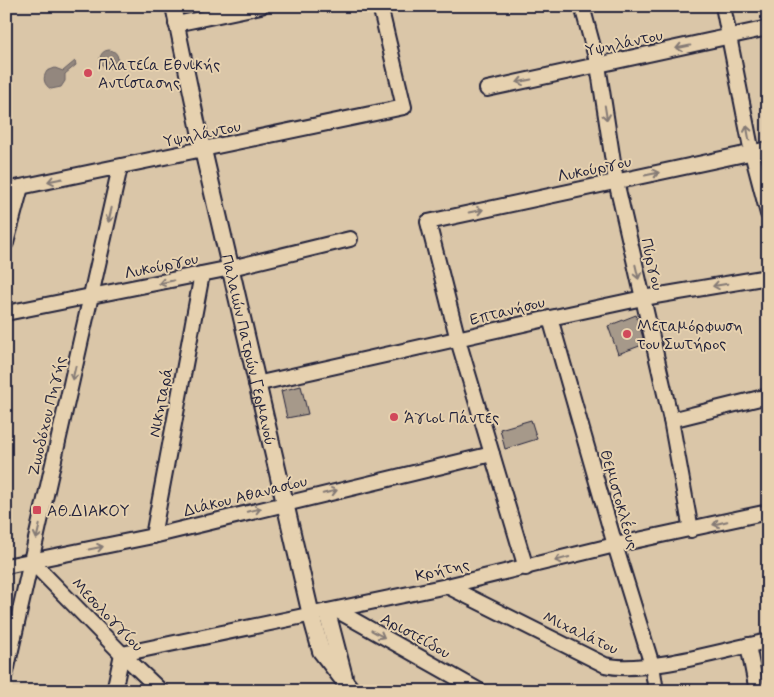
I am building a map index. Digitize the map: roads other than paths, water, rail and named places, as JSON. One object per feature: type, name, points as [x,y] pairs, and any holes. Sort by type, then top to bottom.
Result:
[{"type":"street","name":"Παλαιών Πατρών Γερμανού","points":[[173,6],[203,150],[283,503],[324,613],[321,651],[349,688]]},
{"type":"street","points":[[176,24],[261,6]]},
{"type":"street","name":"Υψηλάντου","points":[[6,190],[404,107],[380,6]]},
{"type":"street","name":"Πύργου","points":[[582,6],[598,65],[616,181],[671,420],[692,530]]},
{"type":"street","points":[[723,6],[752,153],[768,214]]},
{"type":"street","name":"Υψηλάντου","points":[[487,89],[768,28]]},
{"type":"street","name":"Λυκούργου","points":[[458,340],[428,222],[768,149]]},
{"type":"street","name":"Ζωοδόχου Πηγής","points":[[6,672],[120,167]]},
{"type":"street","points":[[6,243],[21,187]]},
{"type":"street","name":"Λυκούργου","points":[[6,313],[231,268],[350,239]]},
{"type":"street","name":"Νικηταρά","points":[[153,536],[202,274]]},
{"type":"street","name":"Επτανήσου","points":[[256,384],[643,298],[768,277]]},
{"type":"street","name":"Θεμιστοκλέους","points":[[550,318],[652,666],[656,691]]},
{"type":"street","points":[[458,340],[526,568]]},
{"type":"street","points":[[671,420],[768,396]]},
{"type":"street","name":"Διάκου Αθανασίου","points":[[6,566],[153,536],[283,503],[492,454]]},
{"type":"street","name":"Κρήτης","points":[[122,654],[447,586],[615,545],[692,530],[768,512]]},
{"type":"street","name":"Μεσολογγίου","points":[[31,561],[161,691]]},
{"type":"street","name":"Μιχαλάτου","points":[[447,586],[605,665],[617,668],[652,666],[768,641]]},
{"type":"street","name":"Αριστείδου","points":[[324,613],[480,691]]},
{"type":"street","points":[[748,645],[756,691]]},
{"type":"street","points":[[114,691],[122,654]]},
{"type":"place","name":"Πλατεία Εθνικής Αντίστασης","points":[[88,73]]},
{"type":"place","name":"Μεταμόρφωση του Σωτήρος","points":[[627,334]]},
{"type":"place","name":"Άγιοι Πάντες","points":[[394,417]]},
{"type":"place","name":"ΑΘ.ΔΙΑΚΟΥ","points":[[37,510]]}]
